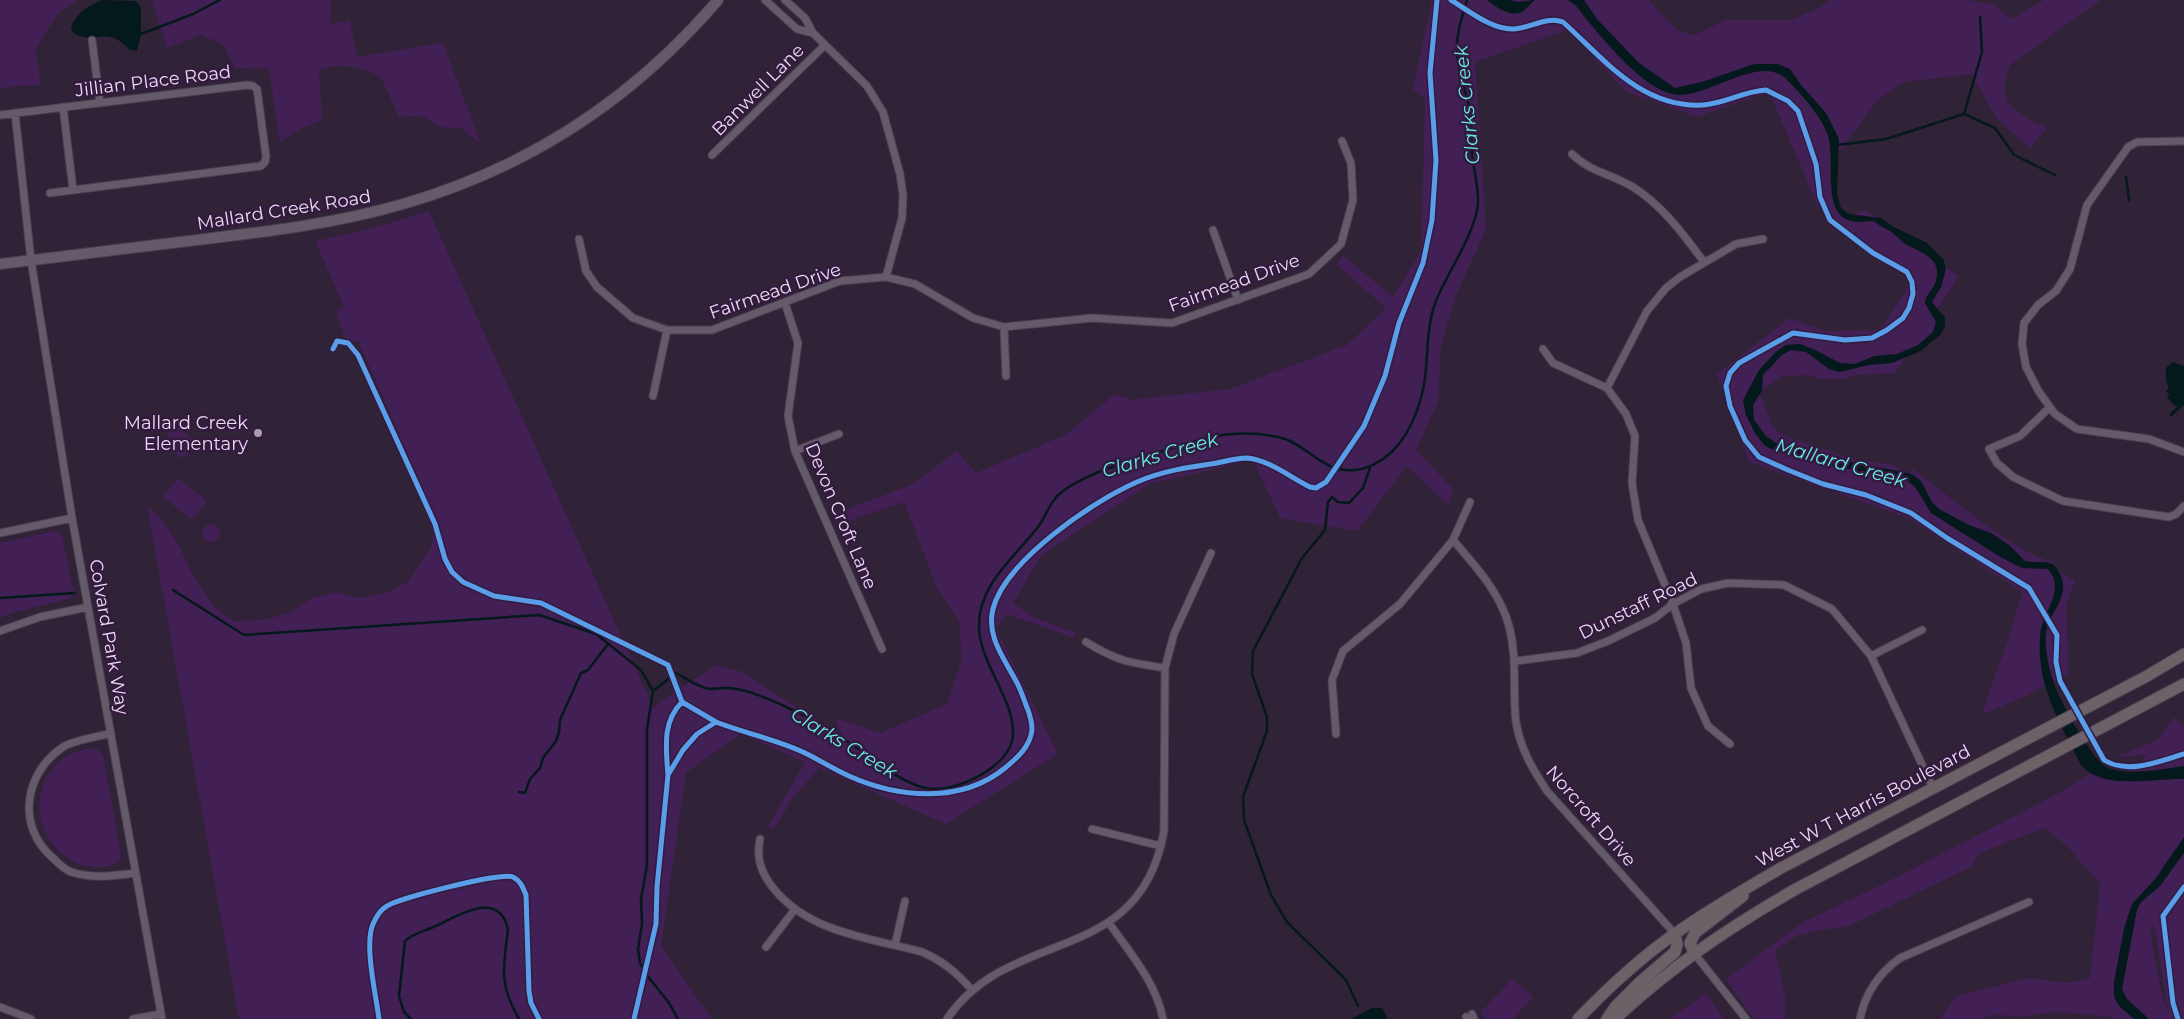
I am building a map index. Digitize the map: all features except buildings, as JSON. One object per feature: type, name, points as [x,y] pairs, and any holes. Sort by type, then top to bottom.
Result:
[{"type":"main road","name":"Mallard Creek Road","points":[[0,264],[322,224],[379,211],[436,194],[520,157],[563,134],[598,111],[658,63],[718,0]]},
{"type":"main road","name":"West W T Harris Boulevard","points":[[1578,1019],[1626,973],[1675,934],[1765,878],[2147,676],[2184,654]]},
{"type":"main road","points":[[1615,1019],[1662,977],[1721,933],[1796,889],[2184,684]]},
{"type":"main road","points":[[1694,952],[1690,943],[1695,933],[1765,878]]},
{"type":"main road","points":[[1607,1019],[1616,1006],[1633,989],[1675,952],[1678,944],[1675,934]]},
{"type":"street","points":[[765,0],[797,29],[813,33]]},
{"type":"street","points":[[785,0],[805,18],[813,33],[867,86],[883,112],[900,174],[903,195],[902,218],[886,277]]},
{"type":"street","points":[[92,40],[100,103]]},
{"type":"street","name":"Banwell Lane","points":[[712,155],[825,45]]},
{"type":"street","name":"Jillian Place Road","points":[[0,115],[250,85],[257,89],[266,159],[261,166],[50,193]]},
{"type":"street","points":[[63,107],[73,190]]},
{"type":"street","name":"Colvard Park Way","points":[[15,113],[31,260],[72,518],[162,1016]]},
{"type":"street","name":"Fairmead Drive","points":[[579,239],[586,271],[597,287],[633,318],[667,330],[712,330],[840,281],[886,277],[915,284],[973,318],[1004,326],[1092,318],[1172,323],[1309,274],[1341,244],[1352,200],[1351,163],[1342,141]]},
{"type":"street","points":[[2184,141],[2137,142],[2128,147],[2087,205],[2070,269],[2056,290],[2038,305],[2024,323],[2022,344],[2026,367],[2050,407],[2055,414],[2077,429],[2149,439],[2184,452]]},
{"type":"street","points":[[1572,154],[1589,168],[1631,186],[1647,197],[1676,225],[1704,262]]},
{"type":"street","points":[[1213,230],[1238,300]]},
{"type":"street","points":[[1607,388],[1652,304],[1680,277],[1736,244],[1763,239]]},
{"type":"street","name":"Devon Croft Lane","points":[[785,302],[798,343],[788,416],[795,451],[882,649]]},
{"type":"street","points":[[1004,326],[1006,376]]},
{"type":"street","points":[[653,396],[667,330]]},
{"type":"street","points":[[1543,349],[1553,363],[1607,388],[1626,414],[1635,436],[1632,483],[1638,520],[1673,604],[1686,643],[1691,688],[1708,726],[1730,744]]},
{"type":"street","points":[[2050,407],[2020,436],[1989,449],[1997,463],[2014,477],[2063,501],[2079,504],[2169,517],[2176,514],[2184,506]]},
{"type":"street","points":[[795,451],[840,434]]},
{"type":"street","points":[[1336,734],[1332,680],[1343,651],[1400,604],[1453,540],[1470,502]]},
{"type":"street","points":[[0,533],[72,518]]},
{"type":"street","name":"Norcroft Drive","points":[[1453,540],[1492,588],[1509,625],[1516,661],[1516,722],[1532,769],[1565,811],[1675,934]]},
{"type":"street","points":[[947,1019],[972,990],[999,971],[1080,938],[1109,923],[1134,900],[1145,884],[1161,846],[1165,812],[1165,668],[1174,634],[1211,553]]},
{"type":"street","name":"Dunstaff Road","points":[[1516,661],[1577,653],[1608,641],[1654,618],[1673,604],[1701,589],[1728,583],[1784,585],[1832,609],[1870,656],[1933,788]]},
{"type":"street","points":[[0,630],[40,616],[88,607]]},
{"type":"street","points":[[1870,656],[1922,630]]},
{"type":"street","points":[[1086,642],[1114,658],[1165,668]]},
{"type":"street","points":[[111,733],[64,746],[44,763],[31,787],[28,816],[42,849],[69,872],[101,878],[136,873]]},
{"type":"street","points":[[1092,829],[1161,846]]},
{"type":"street","points":[[760,839],[759,859],[764,876],[777,892],[809,918],[838,931],[934,957],[948,965],[972,990]]},
{"type":"street","points":[[895,945],[905,901]]},
{"type":"street","points":[[1860,1019],[1869,990],[1888,967],[1900,958],[2029,902]]},
{"type":"street","points":[[766,947],[795,908]]},
{"type":"street","points":[[1109,923],[1149,981],[1159,1002],[1163,1019]]},
{"type":"street","points":[[1694,952],[1746,1019]]},
{"type":"street","points":[[0,1007],[31,1019]]},
{"type":"street","points":[[133,1019],[162,1016]]},
{"type":"shaded area","points":[[0,0],[78,0],[59,12],[35,49],[41,85],[15,86],[0,89]]},
{"type":"shaded area","points":[[152,0],[331,0],[330,24],[350,20],[357,57],[443,43],[481,144],[459,127],[441,127],[420,116],[399,117],[380,76],[365,70],[342,66],[319,70],[322,120],[296,131],[280,142],[269,69],[235,68],[222,44],[201,35],[167,48]]},
{"type":"shaded area","points":[[1432,0],[1648,0],[1678,31],[1694,35],[1726,20],[1792,20],[1824,5],[1829,0],[1968,0],[1993,4],[2011,19],[2044,0],[2101,0],[2010,65],[2005,89],[2011,106],[2026,118],[2047,128],[2030,148],[1997,119],[1971,74],[1905,82],[1878,99],[1836,157],[1836,204],[1852,215],[1865,210],[1928,245],[1946,267],[1959,276],[1936,311],[1939,331],[1905,358],[1895,373],[1856,375],[1844,379],[1821,379],[1806,374],[1798,377],[1783,375],[1760,392],[1771,423],[1781,434],[1852,459],[1889,464],[1909,473],[1913,469],[2001,535],[2037,556],[2051,561],[2053,567],[2075,581],[2066,606],[2069,673],[2028,695],[1981,715],[2009,637],[2022,592],[1908,518],[1749,462],[1717,374],[1789,318],[1825,331],[1880,330],[1912,281],[1818,206],[1769,92],[1697,117],[1627,92],[1567,30],[1475,62],[1486,230],[1456,295],[1441,346],[1438,402],[1416,450],[1454,490],[1450,497],[1449,506],[1407,466],[1357,531],[1280,518],[1253,460],[1150,484],[1041,556],[1013,603],[1035,618],[1076,633],[1074,638],[1007,614],[996,629],[1058,754],[946,824],[819,768],[793,798],[774,829],[768,826],[805,762],[740,734],[686,773],[661,946],[712,1019],[239,1019],[147,505],[164,522],[179,546],[192,574],[214,607],[233,621],[264,620],[286,614],[313,598],[335,592],[358,598],[386,593],[408,582],[431,548],[437,522],[358,340],[352,343],[345,338],[336,311],[344,307],[315,241],[362,231],[429,211],[654,709],[657,704],[716,665],[740,671],[842,736],[835,718],[880,733],[947,704],[962,660],[959,621],[937,588],[904,502],[837,525],[833,514],[911,485],[957,451],[976,473],[1065,435],[1115,394],[1131,400],[1229,389],[1347,345],[1386,308],[1336,264],[1343,255],[1393,297],[1421,251],[1425,100],[1413,89]]},
{"type":"shaded area","points":[[177,426],[196,443],[188,455],[180,458],[172,448],[168,438],[170,429]]},
{"type":"shaded area","points":[[178,478],[207,501],[192,520],[163,497]]},
{"type":"shaded area","points":[[211,524],[217,527],[220,533],[217,539],[211,542],[205,539],[202,533],[205,527]]},
{"type":"shaded area","points":[[55,531],[62,535],[74,592],[69,599],[16,612],[0,618],[0,543]]},
{"type":"shaded area","points":[[2174,717],[2184,727],[2184,1019],[2114,1019],[2112,1017],[2057,1013],[2016,1016],[1996,1014],[1981,1019],[1940,1019],[1956,996],[2029,978],[2068,983],[2090,978],[2100,884],[2067,846],[2044,828],[1980,853],[1971,867],[1849,926],[1814,931],[1795,937],[1775,950],[1785,996],[1785,1019],[1754,1019],[1726,979],[1802,923],[1889,881],[2057,794],[2099,768],[2134,772],[2146,755],[2117,757],[2157,740]],"holes":[[[2154,924],[2168,1011],[2163,999],[2150,932]]]},
{"type":"shaded area","points":[[91,748],[98,750],[103,755],[121,856],[114,864],[103,867],[85,866],[69,859],[56,848],[47,835],[41,819],[39,802],[43,786],[52,770],[60,761],[66,756]]},
{"type":"shaded area","points":[[1513,978],[1533,997],[1513,1019],[1487,1019],[1480,1013]]},
{"type":"shaded area","points":[[1706,993],[1724,1019],[1670,1019]]},
{"type":"water","points":[[103,0],[136,1],[141,8],[141,34],[137,51],[130,50],[122,42],[114,38],[88,37],[73,33],[71,27],[80,14],[88,7]]},
{"type":"water","points":[[1487,0],[1510,0],[1517,2],[1535,0],[1523,11],[1514,14],[1504,11]]},
{"type":"water","name":"Mallard Creek","points":[[1567,0],[1584,0],[1597,19],[1639,63],[1675,88],[1702,82],[1754,64],[1778,64],[1790,69],[1801,85],[1826,113],[1839,139],[1837,195],[1841,208],[1849,214],[1881,218],[1894,227],[1927,243],[1943,259],[1946,268],[1944,276],[1941,287],[1932,302],[1945,318],[1945,327],[1940,335],[1921,351],[1892,363],[1868,365],[1840,372],[1829,369],[1806,352],[1791,350],[1782,355],[1763,375],[1762,391],[1753,405],[1754,420],[1766,436],[1776,443],[1823,456],[1912,474],[1921,481],[1932,502],[1939,509],[1969,525],[1991,533],[2009,545],[2025,561],[2047,562],[2054,566],[2062,578],[2063,587],[2062,595],[2046,633],[2047,654],[2056,689],[2079,733],[2095,756],[2108,768],[2135,772],[2184,766],[2184,779],[2115,781],[2090,773],[2081,765],[2051,703],[2042,671],[2040,654],[2041,627],[2052,602],[2055,586],[2053,577],[2048,569],[2022,568],[2002,558],[1931,513],[1916,488],[1908,481],[1828,465],[1771,449],[1764,445],[1755,433],[1746,415],[1743,400],[1759,370],[1777,351],[1786,345],[1800,344],[1840,363],[1855,364],[1874,356],[1897,354],[1918,345],[1933,332],[1936,322],[1925,303],[1936,280],[1937,268],[1935,263],[1874,221],[1851,221],[1842,216],[1836,208],[1833,197],[1830,147],[1825,129],[1811,107],[1799,93],[1777,73],[1763,71],[1748,74],[1701,91],[1673,94],[1662,90],[1638,75],[1606,42],[1576,6]]},
{"type":"water","points":[[2173,362],[2184,366],[2184,405],[2171,417],[2169,414],[2178,406],[2175,406],[2167,397],[2169,395],[2166,391],[2169,388],[2166,381],[2166,368]]},
{"type":"water","points":[[2184,837],[2184,853],[2160,886],[2141,902],[2137,910],[2122,989],[2127,999],[2149,1019],[2134,1019],[2119,1006],[2114,997],[2114,982],[2124,929],[2132,904],[2156,878]]},
{"type":"water","points":[[1372,1008],[1382,1008],[1388,1019],[1351,1019]]},
{"type":"waterway","points":[[141,34],[193,14],[220,0]]},
{"type":"waterway","name":"Clarks Creek","points":[[678,1019],[669,1003],[646,974],[640,963],[638,949],[642,924],[641,899],[647,865],[647,729],[653,691],[676,673],[706,688],[732,688],[747,691],[791,709],[828,729],[896,776],[915,785],[936,789],[964,783],[992,768],[1003,758],[1010,747],[1013,735],[1009,709],[985,656],[981,642],[979,629],[980,613],[984,599],[999,573],[1038,527],[1052,503],[1063,491],[1096,473],[1200,440],[1224,435],[1259,434],[1285,439],[1324,463],[1342,469],[1353,470],[1374,465],[1392,452],[1406,434],[1417,410],[1426,374],[1429,329],[1434,307],[1469,235],[1477,211],[1478,194],[1472,155],[1470,116],[1457,58],[1458,32],[1467,0]]},
{"type":"waterway","points":[[1964,114],[1982,52],[1980,17]]},
{"type":"waterway","points":[[1837,145],[1886,139],[1964,114],[1995,128],[2014,155],[2055,175]]},
{"type":"waterway","points":[[2126,177],[2129,200]]},
{"type":"waterway","points":[[1358,1006],[1346,980],[1287,922],[1271,895],[1244,820],[1243,797],[1267,731],[1267,717],[1252,674],[1253,651],[1302,558],[1325,530],[1328,502],[1332,497],[1338,502],[1349,503],[1363,488],[1370,468]]},
{"type":"waterway","points":[[173,590],[244,635],[539,615],[596,634],[641,670],[653,691]]},
{"type":"waterway","points":[[0,598],[75,593]]},
{"type":"waterway","points":[[519,792],[525,793],[530,779],[540,768],[543,758],[556,741],[560,720],[581,673],[588,670],[608,644]]},
{"type":"waterway","name":"Clarks Creek","points":[[411,1019],[404,1012],[399,996],[405,941],[415,934],[456,916],[488,908],[497,911],[504,918],[508,930],[504,966],[505,986],[519,1019]]},
{"type":"cycle path","points":[[634,1019],[656,924],[657,887],[668,775],[683,750],[697,734],[716,722],[792,747],[849,776],[888,789],[908,793],[929,794],[969,788],[988,780],[1005,768],[1022,752],[1031,736],[1032,727],[1028,711],[1017,684],[997,646],[991,619],[1001,591],[1014,572],[1032,553],[1075,518],[1098,503],[1137,482],[1166,472],[1247,458],[1271,465],[1310,487],[1316,488],[1326,482],[1364,426],[1385,376],[1399,323],[1423,263],[1432,220],[1436,160],[1430,73],[1437,0]]},
{"type":"cycle path","points":[[1451,0],[1481,19],[1506,28],[1520,28],[1551,20],[1563,22],[1625,79],[1661,99],[1681,104],[1703,105],[1766,90],[1788,101],[1798,111],[1816,164],[1820,197],[1830,220],[1873,253],[1907,272],[1912,282],[1913,294],[1909,308],[1903,318],[1872,338],[1845,340],[1793,333],[1739,363],[1730,373],[1726,386],[1730,406],[1745,440],[1759,457],[1788,470],[1823,484],[1866,495],[1911,513],[1947,538],[2029,588],[2057,635],[2056,662],[2060,681],[2104,760],[2113,764],[2134,767],[2184,754]]},
{"type":"cycle path","points":[[333,349],[337,341],[348,343],[358,355],[435,524],[445,559],[452,572],[463,582],[494,596],[541,603],[668,665],[682,702],[716,722]]},
{"type":"cycle path","points":[[668,775],[666,745],[668,727],[671,718],[682,702]]},
{"type":"cycle path","points":[[379,1019],[370,957],[370,944],[373,924],[380,912],[395,902],[429,892],[505,876],[513,877],[518,881],[526,895],[529,991],[531,1003],[539,1019]]},
{"type":"cycle path","points":[[2178,1019],[2173,1003],[2163,916],[2184,887]]},
{"type":"place","name":"Mallard Creek Elementary","points":[[258,433]]}]
